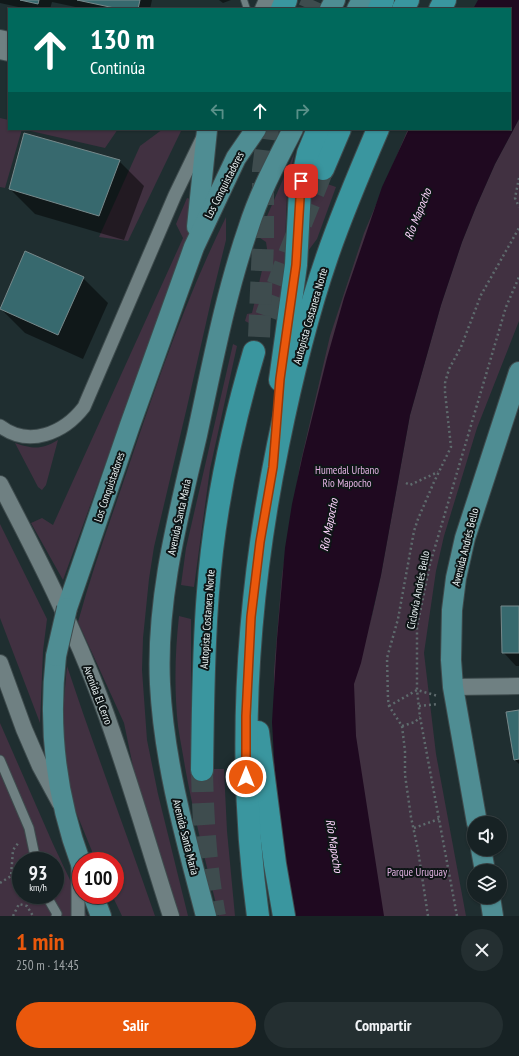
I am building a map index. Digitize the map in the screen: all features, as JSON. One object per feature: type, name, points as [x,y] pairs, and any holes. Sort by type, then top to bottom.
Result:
[{"type":"highway","points":[[273,467],[281,371],[295,271],[300,190],[308,153],[318,130]]},
{"type":"highway","points":[[323,170],[340,130]]},
{"type":"highway","name":"Autopista Costanera Norte","points":[[258,916],[247,813],[246,716],[248,656],[260,542],[273,467],[291,382],[308,316],[341,219],[378,130]]},
{"type":"highway","name":"Autopista Costanera Norte","points":[[202,770],[204,666],[208,590],[217,520],[232,436],[254,352]]},
{"type":"highway","points":[[248,656],[275,864],[284,916]]},
{"type":"main road","points":[[194,247],[207,130]]},
{"type":"main road","name":"Los Conquistadores","points":[[77,852],[67,816],[57,770],[54,746],[52,700],[56,656],[67,608],[194,247],[236,158],[255,130]]},
{"type":"main road","name":"Avenida Santa María","points":[[206,916],[175,787],[164,728],[160,661],[162,603],[177,521],[238,259],[255,209],[270,173],[292,130]]},
{"type":"main road","name":"Avenida Andrés Bello","points":[[476,816],[453,687],[451,636],[456,578],[465,538],[519,372]]},
{"type":"main road","points":[[96,904],[101,916]]},
{"type":"main road","points":[[491,904],[494,916]]},
{"type":"street","points":[[0,426],[6,431],[16,435],[44,435],[62,428],[71,422],[84,407],[175,195],[207,130]]},
{"type":"street","name":"Avenida El Cerro","points":[[0,484],[52,588],[78,645],[102,704],[170,916]]},
{"type":"street","points":[[0,663],[29,741],[40,766],[67,816]]},
{"type":"street","points":[[453,687],[519,686]]},
{"type":"street","points":[[0,760],[29,828],[34,852]]},
{"type":"street","points":[[51,904],[57,914],[56,916]]},
{"type":"street","points":[[78,904],[78,916]]},
{"type":"path","points":[[519,178],[515,198],[519,206]]},
{"type":"path","points":[[428,916],[405,775],[405,751],[402,726],[389,706],[387,658],[398,618],[414,531],[418,518],[451,447],[445,392],[445,384],[449,370],[461,348],[481,295],[519,228]]},
{"type":"path","points":[[514,236],[519,233]]},
{"type":"path","name":"Ciclovía Andrés Bello","points":[[457,916],[420,717],[417,690],[417,627],[430,564],[506,307],[519,276]]},
{"type":"path","points":[[406,483],[410,485],[439,472]]},
{"type":"path","points":[[389,706],[417,690]]},
{"type":"path","points":[[402,726],[415,722],[420,717]]},
{"type":"path","points":[[413,828],[439,819]]},
{"type":"path","points":[[0,883],[11,876],[13,850],[29,828]]},
{"type":"path","points":[[13,916],[19,904],[27,906],[32,916]]},
{"type":"green space","points":[[519,0],[519,111],[511,128],[511,8]]},
{"type":"green space","points":[[0,118],[8,120],[8,130],[22,130],[5,188],[0,187]]},
{"type":"green space","name":"Parque Uruguay","points":[[519,119],[519,321],[477,428],[444,536],[436,571],[424,653],[436,754],[466,916],[293,916],[287,888],[274,772],[274,671],[282,575],[300,465],[330,336],[364,233],[408,130],[510,130],[460,236],[410,411],[370,625],[381,575],[410,415],[441,305],[462,242],[476,207],[495,164]]},
{"type":"green space","points":[[26,130],[117,130],[105,148]]},
{"type":"green space","points":[[162,130],[181,131],[128,241],[99,237],[140,146]]},
{"type":"green space","points":[[294,154],[287,192],[283,298],[269,322],[259,326],[245,321],[247,314],[252,313],[267,249],[266,242],[260,238],[261,230]]},
{"type":"green space","points":[[310,178],[336,187],[317,239],[305,255]]},
{"type":"green space","points":[[187,198],[190,199],[190,231],[63,580],[31,523],[42,518],[53,525],[183,238],[176,224]]},
{"type":"green space","points":[[226,217],[226,240],[154,547],[143,638],[142,670],[147,740],[158,794],[188,916],[178,916],[135,776],[124,723],[78,622],[88,586],[158,380],[183,314]]},
{"type":"green space","points":[[233,344],[237,346],[210,469],[194,587],[181,585],[186,548]]},
{"type":"green space","points":[[58,440],[46,485],[42,490],[38,487],[15,443],[37,448],[47,446]]},
{"type":"green space","points":[[0,524],[47,619],[43,651],[40,723],[0,618]]},
{"type":"green space","points":[[179,616],[191,619],[191,769],[224,769],[227,831],[235,916],[219,916],[185,767],[178,726],[176,698],[176,657]]},
{"type":"green space","points":[[67,666],[155,916],[122,916],[116,904],[124,904],[124,852],[92,852],[74,807],[65,766],[62,721]]},
{"type":"green space","points":[[0,723],[57,852],[12,852],[12,904],[64,904],[64,867],[72,884],[72,904],[81,904],[87,916],[0,916]]},
{"type":"water","name":"Humedal Urbano Río Mapocho","points":[[478,0],[519,0],[519,119],[495,164],[476,207],[462,242],[441,305],[410,415],[381,575],[361,663],[354,684],[356,736],[384,916],[293,916],[275,775],[272,722],[285,548],[292,504],[327,358],[344,298],[382,187],[409,130],[511,130],[511,8],[474,8]]},
{"type":"building","points":[[20,0],[39,0],[38,4]]},
{"type":"building","points":[[77,0],[140,0],[138,8],[114,8]]},
{"type":"building","points":[[24,133],[120,160],[99,216],[9,189]]},
{"type":"building","points":[[25,251],[84,277],[58,335],[0,309]]},
{"type":"building","points":[[501,606],[519,606],[519,653],[502,653]]},
{"type":"building","points":[[519,710],[519,759],[514,760],[506,712]]},
{"type":"tunnel","points":[[309,8],[313,0]]},
{"type":"tunnel","points":[[259,337],[263,244],[263,170],[268,130]]},
{"type":"tunnel","points":[[266,316],[323,169]]},
{"type":"tunnel","points":[[202,770],[203,807],[209,880],[215,916]]},
{"type":"route","points":[[246,777],[246,716],[251,617],[260,542],[273,467],[283,348],[296,265],[301,181]]},
{"type":"water label","name":"Río Mapocho","points":[[418,214]]},
{"type":"water label","name":"Río Mapocho","points":[[329,525]]},
{"type":"water label","name":"Río Mapocho","points":[[334,846]]}]
